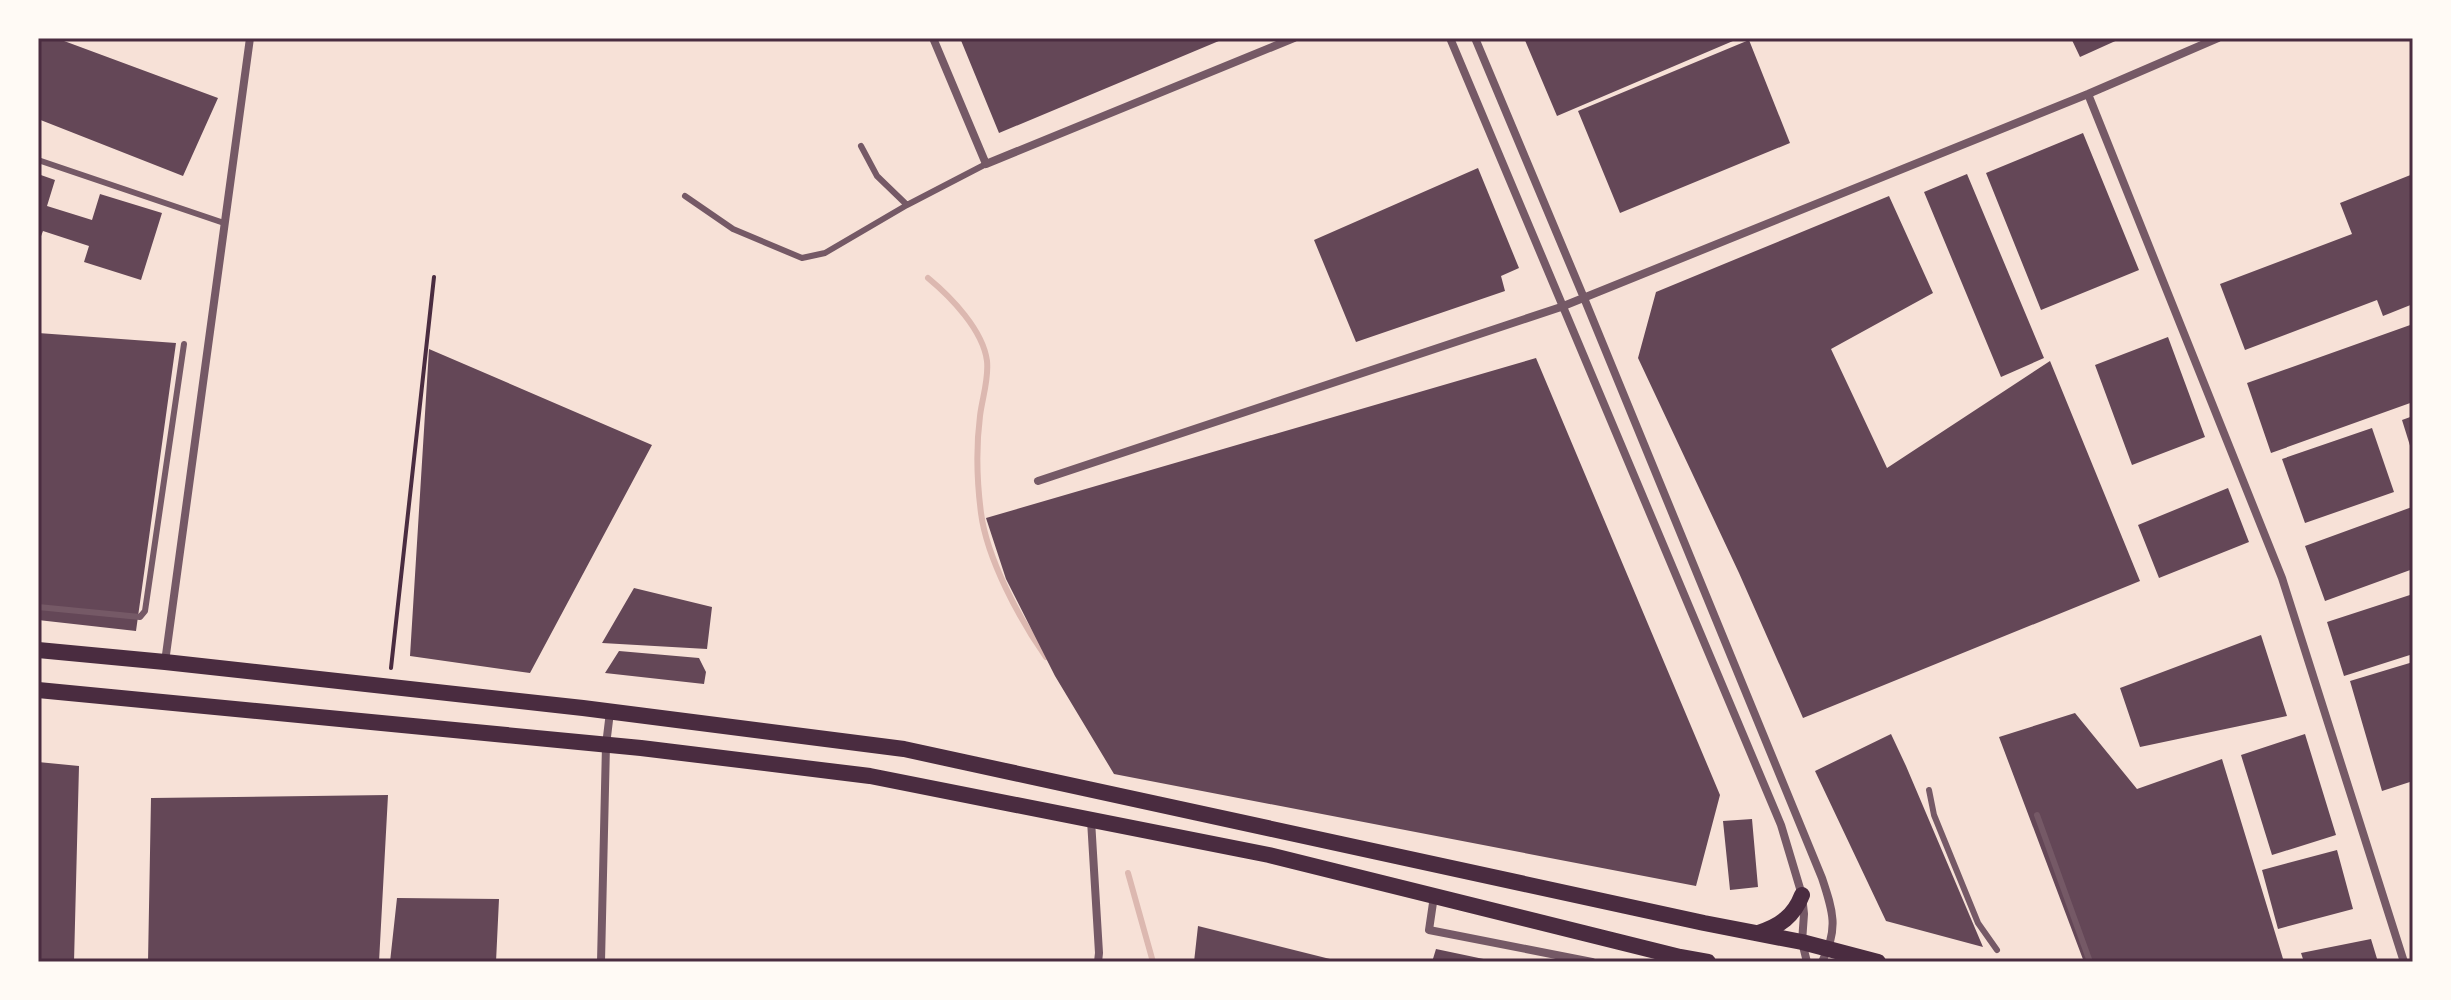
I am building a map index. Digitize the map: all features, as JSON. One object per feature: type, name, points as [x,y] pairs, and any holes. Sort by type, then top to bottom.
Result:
[{"type":"main road","points":[[38,650],[610,712],[904,749],[1802,942],[1825,955],[1878,962]]},
{"type":"main road","points":[[38,690],[606,745],[870,776],[1269,855],[1682,960],[1708,962]]},
{"type":"main road","points":[[1757,933],[1778,926],[1788,918],[1797,908],[1802,895]]},
{"type":"street","points":[[165,662],[250,38]]},
{"type":"street","points":[[933,38],[986,164],[1294,38]]},
{"type":"street","points":[[1450,38],[1781,825],[1802,895],[1802,942],[1807,962]]},
{"type":"street","points":[[1475,38],[1822,878],[1834,914],[1825,955]]},
{"type":"street","points":[[1038,481],[1561,307],[2088,94],[2218,38]]},
{"type":"street","points":[[2088,94],[2282,578],[2404,962]]},
{"type":"street","points":[[601,962],[606,745],[610,712]]},
{"type":"street","points":[[1091,820],[1098,962]]},
{"type":"street","points":[[1434,896],[1429,930],[1592,962]]},
{"type":"lane","points":[[861,146],[877,176],[907,205]]},
{"type":"lane","points":[[38,160],[224,223]]},
{"type":"lane","points":[[685,196],[733,229],[802,258],[825,253],[986,164]]},
{"type":"lane","points":[[38,607],[140,617],[145,611],[184,344]]},
{"type":"lane","points":[[1929,790],[1934,815],[1978,923],[1997,950]]},
{"type":"lane","points":[[2037,815],[2090,962]]},
{"type":"path","points":[[389,687],[434,277]]},
{"type":"building","points":[[38,38],[56,38],[218,98],[183,176],[38,119]]},
{"type":"building","points":[[960,38],[1226,38],[999,133]]},
{"type":"building","points":[[1524,38],[1740,38],[1557,116]]},
{"type":"building","points":[[2071,38],[2122,38],[2080,57]]},
{"type":"building","points":[[1749,40],[1790,143],[1620,213],[1578,111]]},
{"type":"building","points":[[2083,133],[2139,270],[2041,310],[1986,173]]},
{"type":"building","points":[[1478,168],[1519,268],[1501,276],[1505,291],[1356,342],[1314,240]]},
{"type":"building","points":[[38,174],[55,180],[47,206],[92,220],[100,194],[162,213],[141,280],[84,262],[89,246],[43,231],[38,244]]},
{"type":"building","points":[[1967,174],[2044,358],[2001,377],[1924,192]]},
{"type":"building","points":[[2413,174],[2413,304],[2383,316],[2377,300],[2245,350],[2220,284],[2352,234],[2340,203]]},
{"type":"building","points":[[1889,196],[1933,293],[1831,349],[1887,468],[2050,361],[2140,581],[1803,718],[1638,358],[1656,292]]},
{"type":"building","points":[[2413,324],[2413,402],[2271,453],[2247,383]]},
{"type":"building","points":[[38,333],[176,343],[136,631],[38,620]]},
{"type":"building","points":[[2168,337],[2205,437],[2132,465],[2095,365]]},
{"type":"building","points":[[429,349],[652,445],[530,673],[410,656]]},
{"type":"building","points":[[1536,358],[1720,795],[1696,886],[1114,774],[1055,676],[1006,579],[986,518]]},
{"type":"building","points":[[2413,416],[2413,451],[2412,452],[2402,420]]},
{"type":"building","points":[[2372,428],[2394,492],[2305,523],[2282,459]]},
{"type":"building","points":[[2228,488],[2249,542],[2159,578],[2138,525]]},
{"type":"building","points":[[2412,507],[2413,569],[2325,601],[2305,546]]},
{"type":"building","points":[[634,588],[712,607],[707,649],[602,643]]},
{"type":"building","points":[[2413,594],[2413,654],[2344,676],[2327,622]]},
{"type":"building","points":[[2261,635],[2287,716],[2140,747],[2120,688]]},
{"type":"building","points":[[619,651],[699,658],[706,672],[704,684],[605,673]]},
{"type":"building","points":[[2413,662],[2413,781],[2382,791],[2350,681]]},
{"type":"building","points":[[2075,713],[2137,789],[2222,759],[2284,962],[2084,962],[1999,737]]},
{"type":"building","points":[[1891,734],[1983,947],[1886,921],[1815,771]]},
{"type":"building","points":[[2305,734],[2336,835],[2272,855],[2241,755]]},
{"type":"building","points":[[38,762],[79,766],[74,962],[38,962]]},
{"type":"building","points":[[388,795],[379,962],[148,962],[151,798]]},
{"type":"building","points":[[1752,819],[1758,887],[1730,890],[1723,821]]},
{"type":"building","points":[[2337,850],[2353,909],[2278,929],[2262,870]]},
{"type":"building","points":[[397,898],[499,899],[496,962],[390,962]]},
{"type":"building","points":[[1198,926],[1338,961],[1338,962],[1194,962]]},
{"type":"building","points":[[2371,939],[2378,962],[2304,962],[2301,953]]},
{"type":"building","points":[[1436,949],[1493,961],[1493,962],[1432,962]]},
{"type":"waterway","points":[[928,278],[965,315],[984,349],[987,375],[979,428],[978,464],[984,531],[1006,588],[1046,657]]},
{"type":"waterway","points":[[1128,873],[1153,962]]}]
